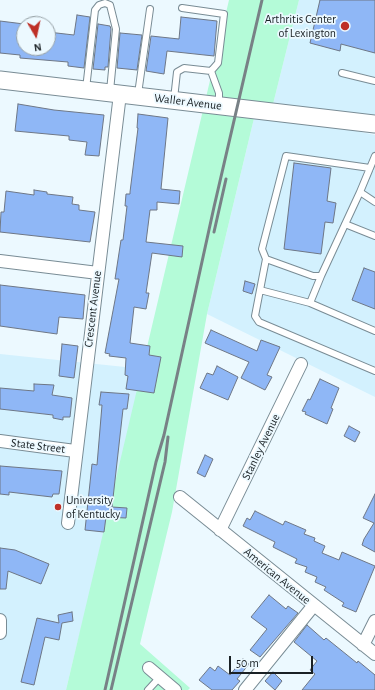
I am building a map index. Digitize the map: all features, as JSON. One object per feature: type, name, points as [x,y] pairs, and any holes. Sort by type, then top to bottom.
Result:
[{"type":"main road","name":"Waller Avenue","points":[[0,80],[375,124]]},
{"type":"street","name":"Crescent Avenue","points":[[68,523],[75,451],[98,272],[114,93]]},
{"type":"street","points":[[0,261],[98,272]]},
{"type":"street","name":"Stanley Avenue","points":[[220,530],[301,364]]},
{"type":"street","name":"State Street","points":[[0,441],[75,451]]},
{"type":"street","name":"American Avenue","points":[[180,497],[375,654]]},
{"type":"street","points":[[245,690],[314,605]]},
{"type":"street","points":[[0,620],[0,633]]},
{"type":"street","points":[[363,644],[375,621]]},
{"type":"street","points":[[149,668],[175,690]]},
{"type":"lane","points":[[86,90],[95,10],[99,5],[105,3],[110,5],[116,29],[114,93]]},
{"type":"lane","points":[[182,8],[224,14],[218,63],[211,71]]},
{"type":"lane","points":[[138,96],[150,9]]},
{"type":"lane","points":[[174,100],[177,72],[184,68],[211,71]]},
{"type":"lane","points":[[211,71],[214,75],[219,94],[219,106]]},
{"type":"lane","points":[[342,73],[375,81]]},
{"type":"lane","points":[[370,168],[286,156],[262,249],[266,259],[255,316],[259,322],[375,371]]},
{"type":"lane","points":[[310,303],[375,156]]},
{"type":"lane","points":[[360,192],[375,202]]},
{"type":"lane","points":[[345,224],[375,236]]},
{"type":"lane","points":[[266,259],[313,276],[321,276]]},
{"type":"lane","points":[[260,290],[310,303],[375,331]]},
{"type":"lane","points":[[148,690],[160,677]]},
{"type":"shaded area","points":[[299,0],[375,0],[375,125],[278,114],[375,135],[375,397],[207,314],[256,110],[271,112]]},
{"type":"shaded area","name":"University of Kentucky","points":[[0,354],[154,370],[77,644],[66,690],[0,690]]},
{"type":"green space","points":[[229,0],[299,0],[271,112],[256,110],[207,314],[172,512],[140,644],[190,688],[188,690],[66,690]]},
{"type":"building","points":[[320,0],[375,0],[375,53],[341,44],[340,51],[310,43]]},
{"type":"building","points":[[77,15],[90,17],[84,68],[68,66],[68,62],[20,58],[20,56],[56,56],[56,33],[74,35]]},
{"type":"building","points":[[181,17],[217,21],[214,56],[167,51],[164,74],[146,71],[151,36],[179,39]]},
{"type":"building","points":[[0,21],[16,23],[16,55],[0,53]]},
{"type":"building","points":[[98,24],[110,26],[111,29],[108,67],[105,67],[105,70],[93,69]]},
{"type":"building","points":[[120,33],[142,35],[137,70],[117,68]]},
{"type":"building","points":[[18,104],[54,110],[104,115],[99,156],[85,155],[87,142],[69,140],[69,136],[15,131]]},
{"type":"building","points":[[138,114],[168,118],[161,189],[180,191],[179,204],[157,202],[157,210],[150,210],[146,242],[183,246],[182,257],[152,253],[146,293],[149,293],[146,309],[134,307],[130,343],[150,346],[149,355],[161,357],[154,393],[126,389],[128,376],[125,375],[126,358],[109,356],[110,354],[105,353],[119,279],[115,279],[121,240],[123,240],[127,206],[125,206],[126,194],[130,194],[138,128]]},
{"type":"building","points":[[294,163],[331,168],[327,201],[336,203],[333,223],[325,222],[321,254],[284,249]]},
{"type":"building","points":[[34,190],[47,192],[47,194],[73,197],[72,204],[79,205],[79,210],[95,212],[90,242],[0,232],[1,212],[4,212],[6,191],[34,195]]},
{"type":"building","points":[[364,268],[375,272],[375,309],[352,300]]},
{"type":"building","points":[[245,281],[255,284],[252,294],[243,291]]},
{"type":"building","points":[[0,285],[85,295],[83,319],[59,317],[57,334],[0,326]]},
{"type":"building","points":[[211,330],[257,351],[261,340],[280,347],[267,375],[272,377],[265,390],[241,378],[249,362],[205,343]]},
{"type":"building","points":[[62,344],[78,346],[74,378],[59,376]]},
{"type":"building","points":[[217,366],[238,377],[228,400],[200,388],[207,373],[213,375]]},
{"type":"building","points":[[320,379],[339,388],[331,408],[333,409],[327,424],[305,414],[306,412],[302,411],[308,399],[310,400]]},
{"type":"building","points":[[34,384],[54,385],[52,395],[72,398],[70,417],[63,417],[63,420],[53,418],[53,415],[0,409],[0,388],[34,391]]},
{"type":"building","points":[[101,392],[129,394],[127,409],[123,409],[112,507],[127,508],[126,518],[106,517],[104,532],[85,530],[92,464],[97,465],[102,405],[99,405]]},
{"type":"building","points":[[349,426],[360,432],[355,442],[344,436]]},
{"type":"building","points":[[205,455],[213,459],[205,477],[197,473]]},
{"type":"building","points":[[0,466],[62,471],[59,494],[53,494],[52,497],[9,492],[9,495],[0,494]]},
{"type":"building","points":[[375,494],[375,552],[362,545],[374,523],[363,518]]},
{"type":"building","points":[[255,511],[283,525],[285,521],[306,530],[304,534],[315,538],[314,541],[325,546],[322,553],[339,560],[342,552],[375,566],[356,612],[342,606],[344,603],[324,590],[326,587],[315,582],[317,577],[305,572],[307,567],[295,563],[297,559],[273,547],[275,542],[243,526],[247,518],[250,520]]},
{"type":"building","points":[[0,548],[15,550],[49,564],[41,584],[8,571],[6,589],[0,589]]},
{"type":"building","points":[[269,595],[286,609],[288,606],[298,613],[260,657],[250,650],[267,629],[251,617]]},
{"type":"building","points":[[72,612],[73,621],[62,623],[59,640],[45,637],[34,685],[21,682],[37,618],[59,623],[58,615]]},
{"type":"building","points":[[307,625],[324,640],[326,638],[357,663],[358,661],[375,675],[375,690],[302,690],[315,674],[310,670],[317,661],[294,642]]},
{"type":"building","points":[[243,659],[249,664],[237,679],[240,681],[232,690],[212,690],[199,680],[210,667],[215,671],[218,666],[230,675]]},
{"type":"building","points":[[273,672],[282,681],[275,690],[265,681]]},
{"type":"railway","points":[[105,690],[262,0]]},
{"type":"railway","points":[[214,232],[226,179]]},
{"type":"railway","points":[[111,690],[165,462],[168,437]]},
{"type":"place","name":"Arthritis Center of Lexington","points":[[345,26]]},
{"type":"place","name":"University of Kentucky","points":[[58,507]]}]
